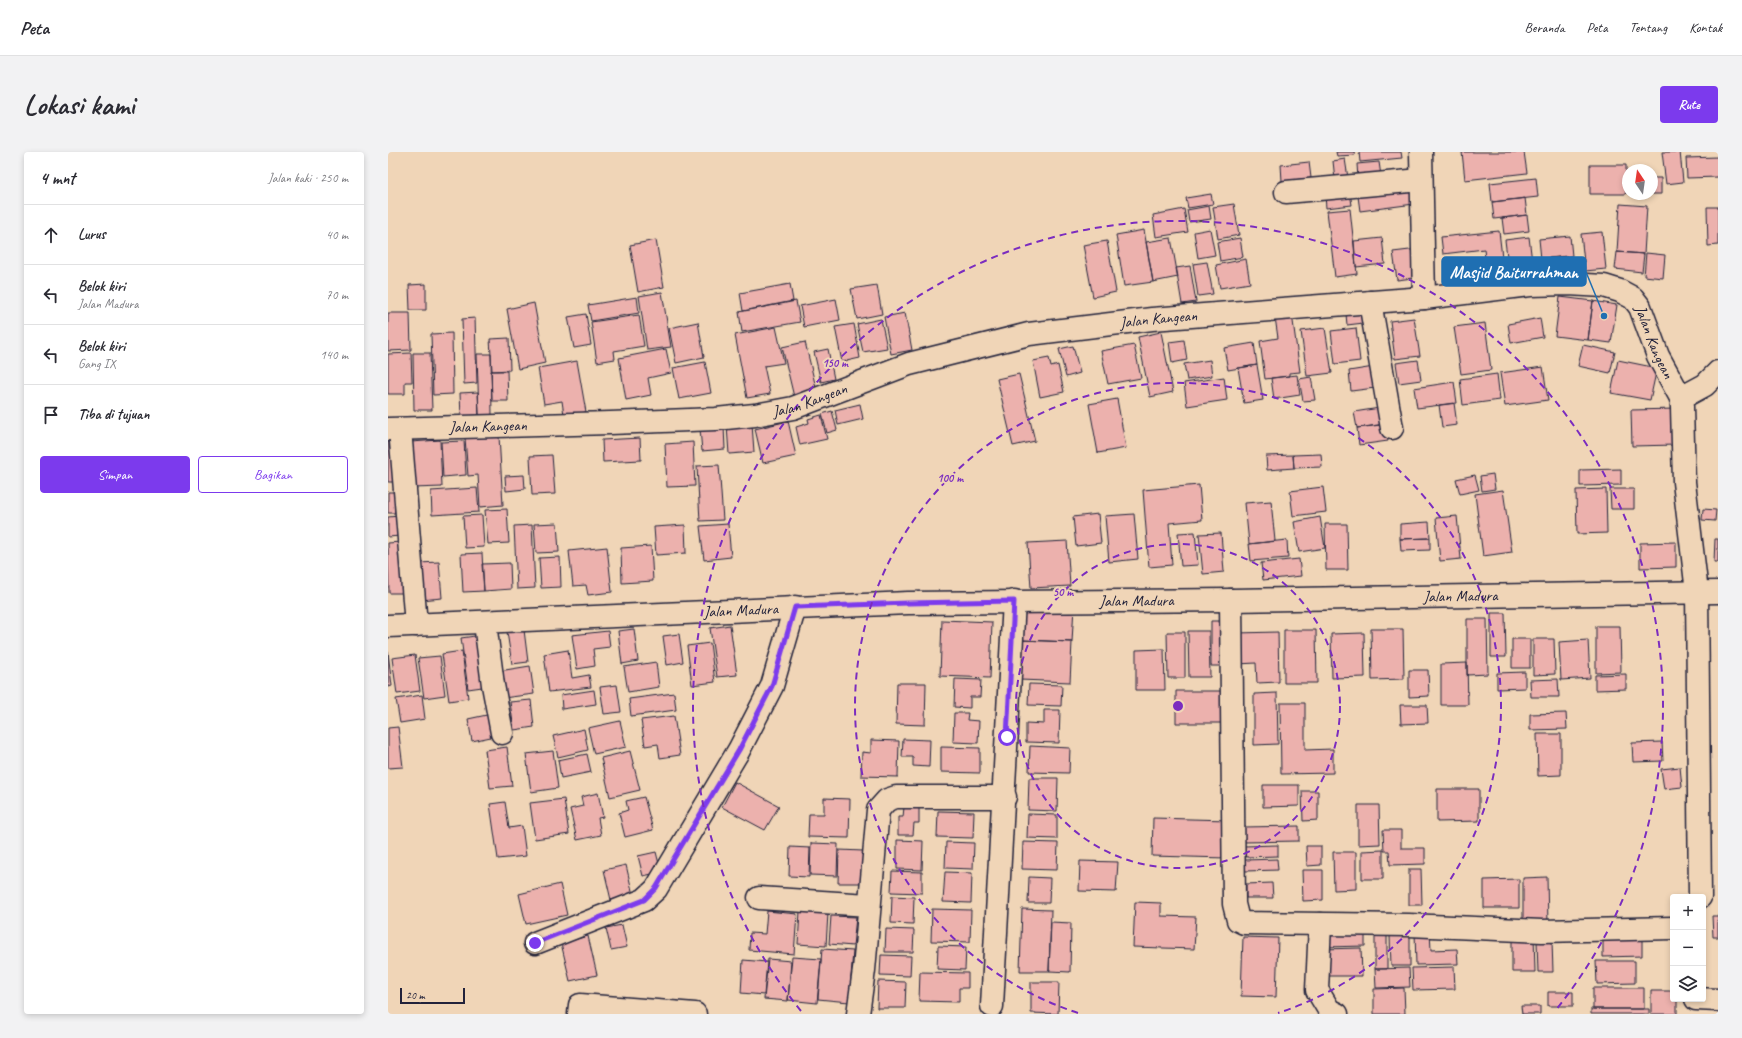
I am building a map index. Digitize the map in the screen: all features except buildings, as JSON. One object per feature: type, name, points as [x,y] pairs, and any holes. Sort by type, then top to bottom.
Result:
[{"type":"street","points":[[1421,152],[1420,180],[1424,298]]},
{"type":"street","points":[[1286,192],[1420,180]]},
{"type":"street","name":"Jalan Kangean","points":[[394,429],[716,419],[755,415],[793,408],[909,364],[1029,334],[1152,319],[1424,298],[1530,285],[1604,286],[1620,291],[1633,298],[1640,308],[1658,356],[1681,398],[1684,482],[1707,592],[1700,894]]},
{"type":"street","points":[[1370,302],[1392,428]]},
{"type":"street","points":[[1681,398],[1705,385],[1718,372]]},
{"type":"street","points":[[394,429],[416,625]]},
{"type":"street","name":"Jalan Madura","points":[[388,626],[485,623],[795,607],[908,603],[1231,600],[1707,592]]},
{"type":"street","points":[[1231,600],[1235,914],[1238,920],[1244,923],[1409,925],[1542,931],[1670,928]]},
{"type":"street","points":[[992,1006],[1014,601]]},
{"type":"street","points":[[535,943],[644,900],[656,888],[739,750],[772,686],[795,607]]},
{"type":"street","points":[[485,623],[493,685],[502,733]]},
{"type":"street","points":[[858,1014],[864,970],[878,810],[887,800],[911,796],[1004,797]]},
{"type":"street","points":[[759,898],[869,905]]},
{"type":"street","points":[[1320,924],[1317,990],[1329,1010],[1337,1014]]},
{"type":"street","points":[[1706,999],[1718,1000]]},
{"type":"street","points":[[1696,1002],[1696,1014]]},
{"type":"street","points":[[579,1014],[580,1005],[683,1014]]},
{"type":"place","name":"Masjid Baiturrahman","points":[[1604,316]]},
{"type":"route","points":[[535,943],[644,900],[656,888],[739,750],[772,686],[795,607],[1014,601],[1007,737]]}]
